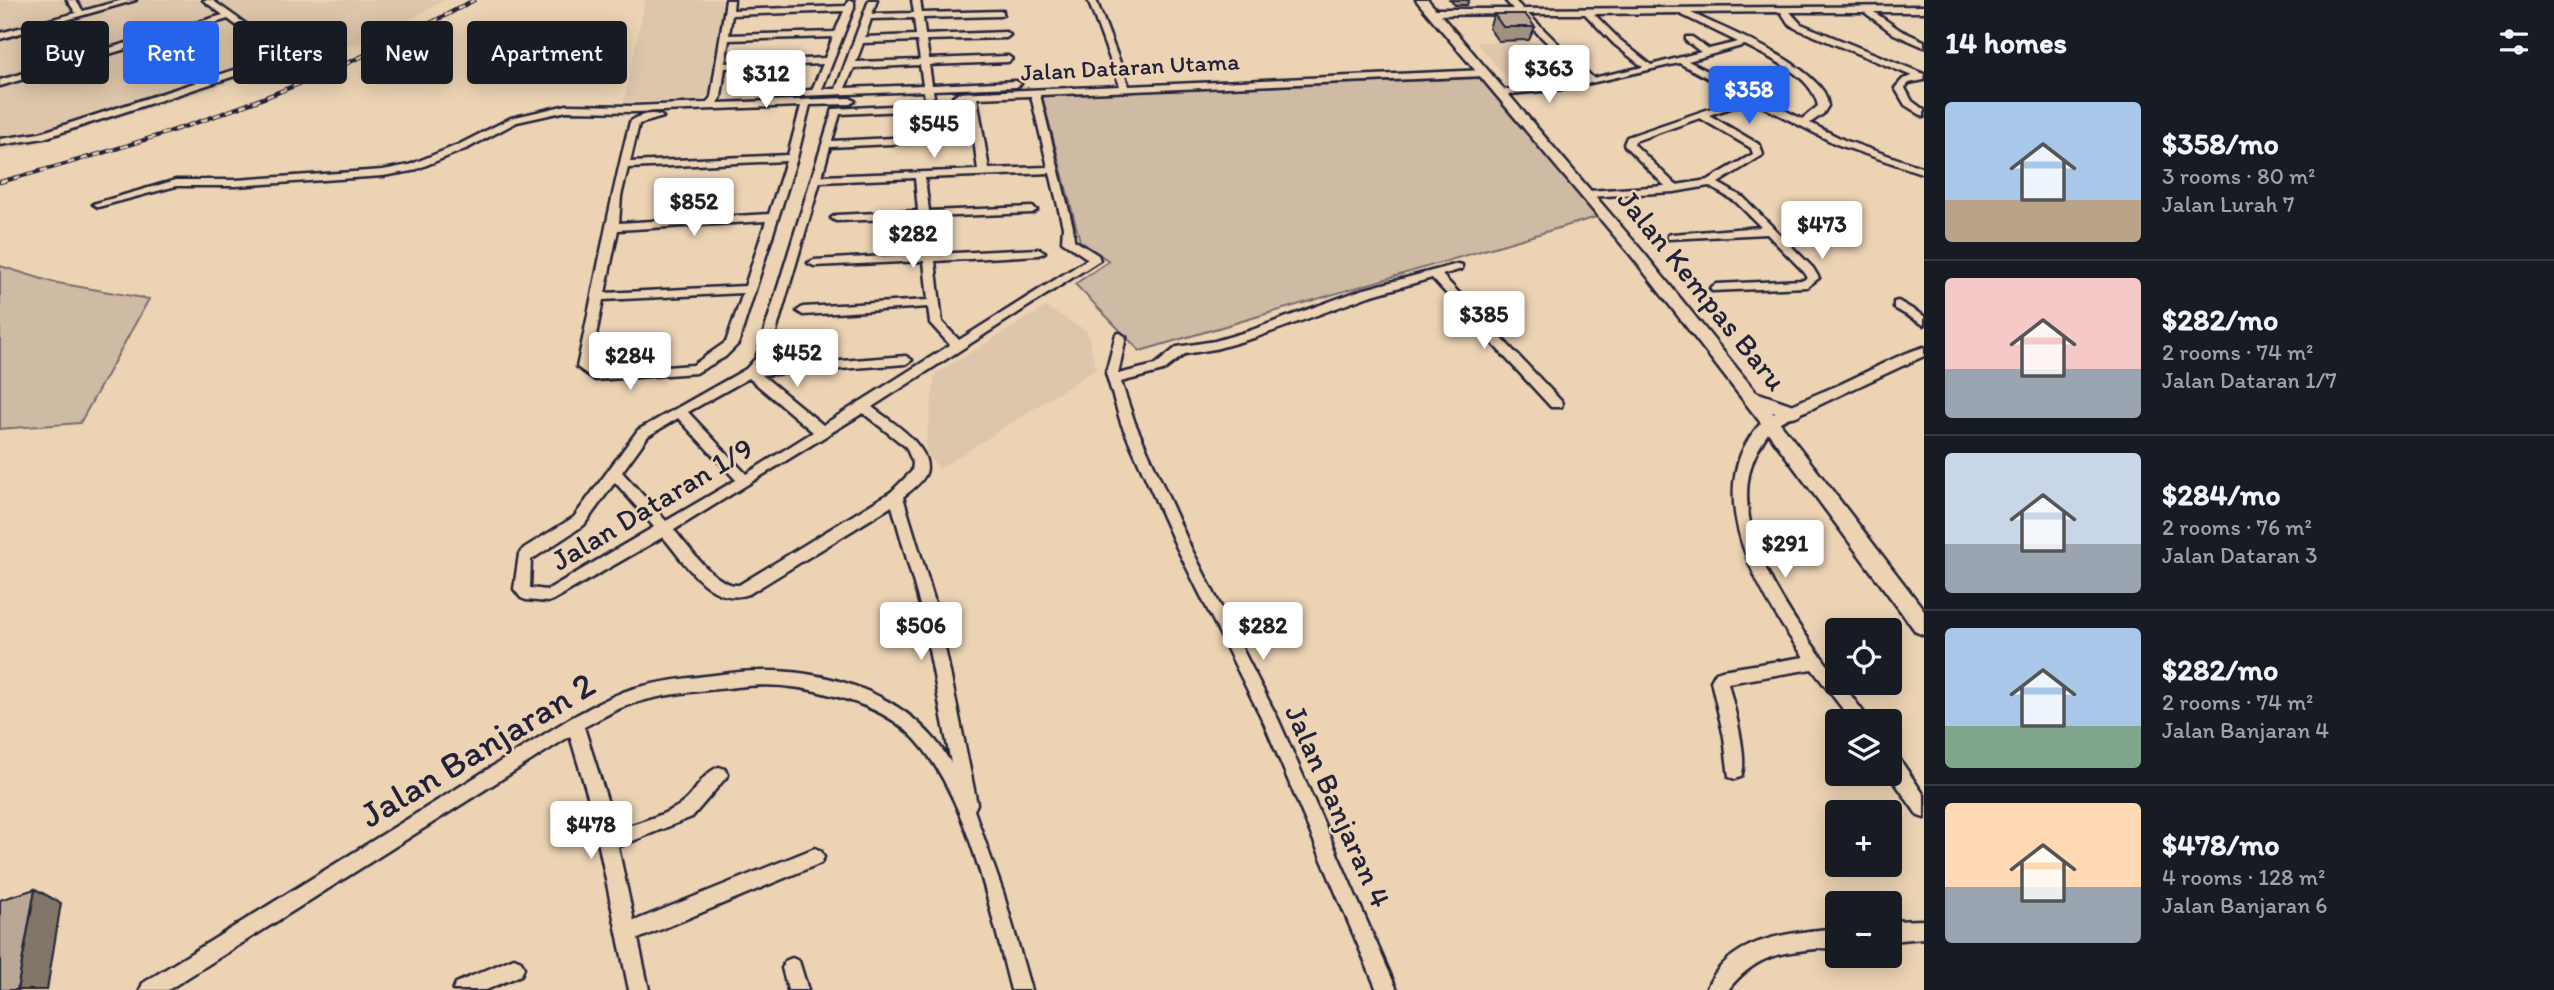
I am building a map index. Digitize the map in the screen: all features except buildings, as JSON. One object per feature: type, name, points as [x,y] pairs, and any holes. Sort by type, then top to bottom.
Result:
[{"type":"main road","name":"Jalan Kempas Baru","points":[[1422,0],[1588,194],[1770,422],[1924,626]]},
{"type":"main road","points":[[1746,392],[1766,404],[1793,411]]},
{"type":"street","points":[[71,0],[82,14]]},
{"type":"street","points":[[0,36],[132,0]]},
{"type":"street","points":[[0,142],[41,136],[277,60],[282,55],[207,0]]},
{"type":"street","points":[[730,0],[713,101],[816,92],[929,93],[1016,84]]},
{"type":"street","points":[[785,10],[786,0]]},
{"type":"street","points":[[839,92],[861,40],[873,0]]},
{"type":"street","points":[[916,0],[929,93]]},
{"type":"street","points":[[967,0],[970,14]]},
{"type":"street","points":[[1092,0],[1125,88]]},
{"type":"street","points":[[1509,0],[1591,81]]},
{"type":"street","points":[[1817,0],[1829,9]]},
{"type":"street","points":[[728,13],[851,4],[816,92]]},
{"type":"street","points":[[1865,9],[1901,34],[1924,44]]},
{"type":"street","points":[[1432,12],[1924,9]]},
{"type":"street","points":[[1677,10],[1792,66],[1822,99],[1823,107],[1818,113],[1801,123]]},
{"type":"street","points":[[1784,10],[1798,26],[1922,77]]},
{"type":"street","points":[[1587,11],[1617,42],[1648,67]]},
{"type":"street","points":[[868,17],[1000,13]]},
{"type":"street","points":[[0,83],[229,16]]},
{"type":"street","points":[[724,38],[840,34]]},
{"type":"street","points":[[861,40],[1006,35]]},
{"type":"street","points":[[1689,39],[1707,52]]},
{"type":"street","points":[[1503,93],[1543,90],[1591,81],[1743,43]]},
{"type":"street","points":[[851,65],[1008,58]]},
{"type":"street","points":[[1679,60],[1840,142],[1924,171]]},
{"type":"street","points":[[719,66],[827,61]]},
{"type":"street","name":"Jalan Dataran Utama","points":[[98,204],[176,183],[236,183],[383,173],[412,168],[464,146],[514,120],[567,108],[634,109],[713,101],[804,107],[929,93],[972,101],[1035,93],[1125,88],[1485,73]]},
{"type":"street","points":[[1922,77],[1906,81],[1899,88],[1908,103],[1924,114]]},
{"type":"street","points":[[817,179],[1052,170],[1035,93]]},
{"type":"street","points":[[1674,189],[1629,142],[1750,98]]},
{"type":"street","points":[[750,372],[762,359],[817,179],[834,113],[972,101],[984,173]]},
{"type":"street","points":[[804,107],[792,158],[732,344],[696,369],[607,377],[595,376],[583,367],[613,226],[616,196],[635,122],[643,118],[804,107]]},
{"type":"street","points":[[1588,194],[1674,189],[1711,183],[1758,155],[1759,152],[1701,115]]},
{"type":"street","points":[[827,144],[978,136]]},
{"type":"street","points":[[624,165],[792,158]]},
{"type":"street","name":"Jalan Dataran 1/9","points":[[750,372],[643,433],[579,521],[529,552],[524,558],[522,589],[526,594],[534,597],[555,592],[665,530],[1086,267],[1094,257],[1068,241],[1068,227],[1052,170]]},
{"type":"street","points":[[920,176],[936,323],[958,346]]},
{"type":"street","points":[[1711,183],[1740,200],[1809,270],[1813,278],[1807,283],[1716,288]]},
{"type":"street","points":[[836,218],[1032,210]]},
{"type":"street","points":[[613,226],[772,217]]},
{"type":"street","points":[[1672,237],[1770,230]]},
{"type":"street","points":[[814,263],[1040,252]]},
{"type":"street","points":[[1114,379],[1144,374],[1159,368],[1181,350],[1215,345],[1253,334],[1365,293],[1458,267]]},
{"type":"street","points":[[1435,274],[1486,326],[1510,358],[1556,404]]},
{"type":"street","points":[[598,297],[750,289]]},
{"type":"street","points":[[803,311],[935,303]]},
{"type":"street","points":[[1898,305],[1924,321]]},
{"type":"street","name":"Jalan Banjaran 4","points":[[1120,337],[1112,373],[1128,423],[1184,548],[1271,720],[1387,990]]},
{"type":"street","points":[[1853,709],[1797,636],[1760,574],[1746,537],[1739,504],[1745,463],[1770,422],[1924,351]]},
{"type":"street","points":[[750,372],[906,360]]},
{"type":"street","points":[[750,372],[822,432]]},
{"type":"street","points":[[614,472],[713,584],[734,593],[744,590],[896,496],[919,473],[917,454],[911,444],[864,407]]},
{"type":"street","points":[[679,411],[746,481]]},
{"type":"street","points":[[896,496],[929,609],[971,823]]},
{"type":"street","points":[[1735,771],[1732,737],[1719,681],[1722,677],[1816,662]]},
{"type":"street","name":"Jalan Banjaran 2","points":[[150,990],[174,981],[575,724],[623,699],[660,690],[760,678],[806,682],[880,703],[921,733],[943,765],[971,823],[1021,990]]},
{"type":"street","points":[[575,724],[598,803],[639,990]]},
{"type":"street","points":[[607,843],[686,811],[693,806],[704,787],[719,775]]},
{"type":"street","points":[[1902,778],[1924,810]]},
{"type":"street","points":[[626,934],[815,856]]},
{"type":"street","points":[[1902,930],[1924,929]]},
{"type":"street","points":[[1716,990],[1738,961],[1760,948],[1825,939]]},
{"type":"street","points":[[463,990],[514,968]]},
{"type":"street","points":[[792,968],[798,990]]},
{"type":"shaded area","points":[[0,0],[445,0],[406,21],[361,21],[361,42],[347,47],[347,21],[233,21],[233,82],[29,146],[0,151]]},
{"type":"shaded area","points":[[645,0],[724,0],[712,93],[699,101],[624,102]]},
{"type":"shaded area","points":[[1476,42],[1545,42],[1579,76],[1513,85]]},
{"type":"shaded area","points":[[1480,78],[1600,216],[1140,351],[1075,284],[1109,261],[1080,241],[1042,96]]},
{"type":"shaded area","points":[[0,266],[52,282],[149,299],[80,423],[0,429]]},
{"type":"shaded area","points":[[1046,307],[1087,331],[1096,369],[939,469],[925,451],[935,374]]},
{"type":"railway","points":[[0,182],[124,147],[243,106],[359,58],[474,0]]}]
